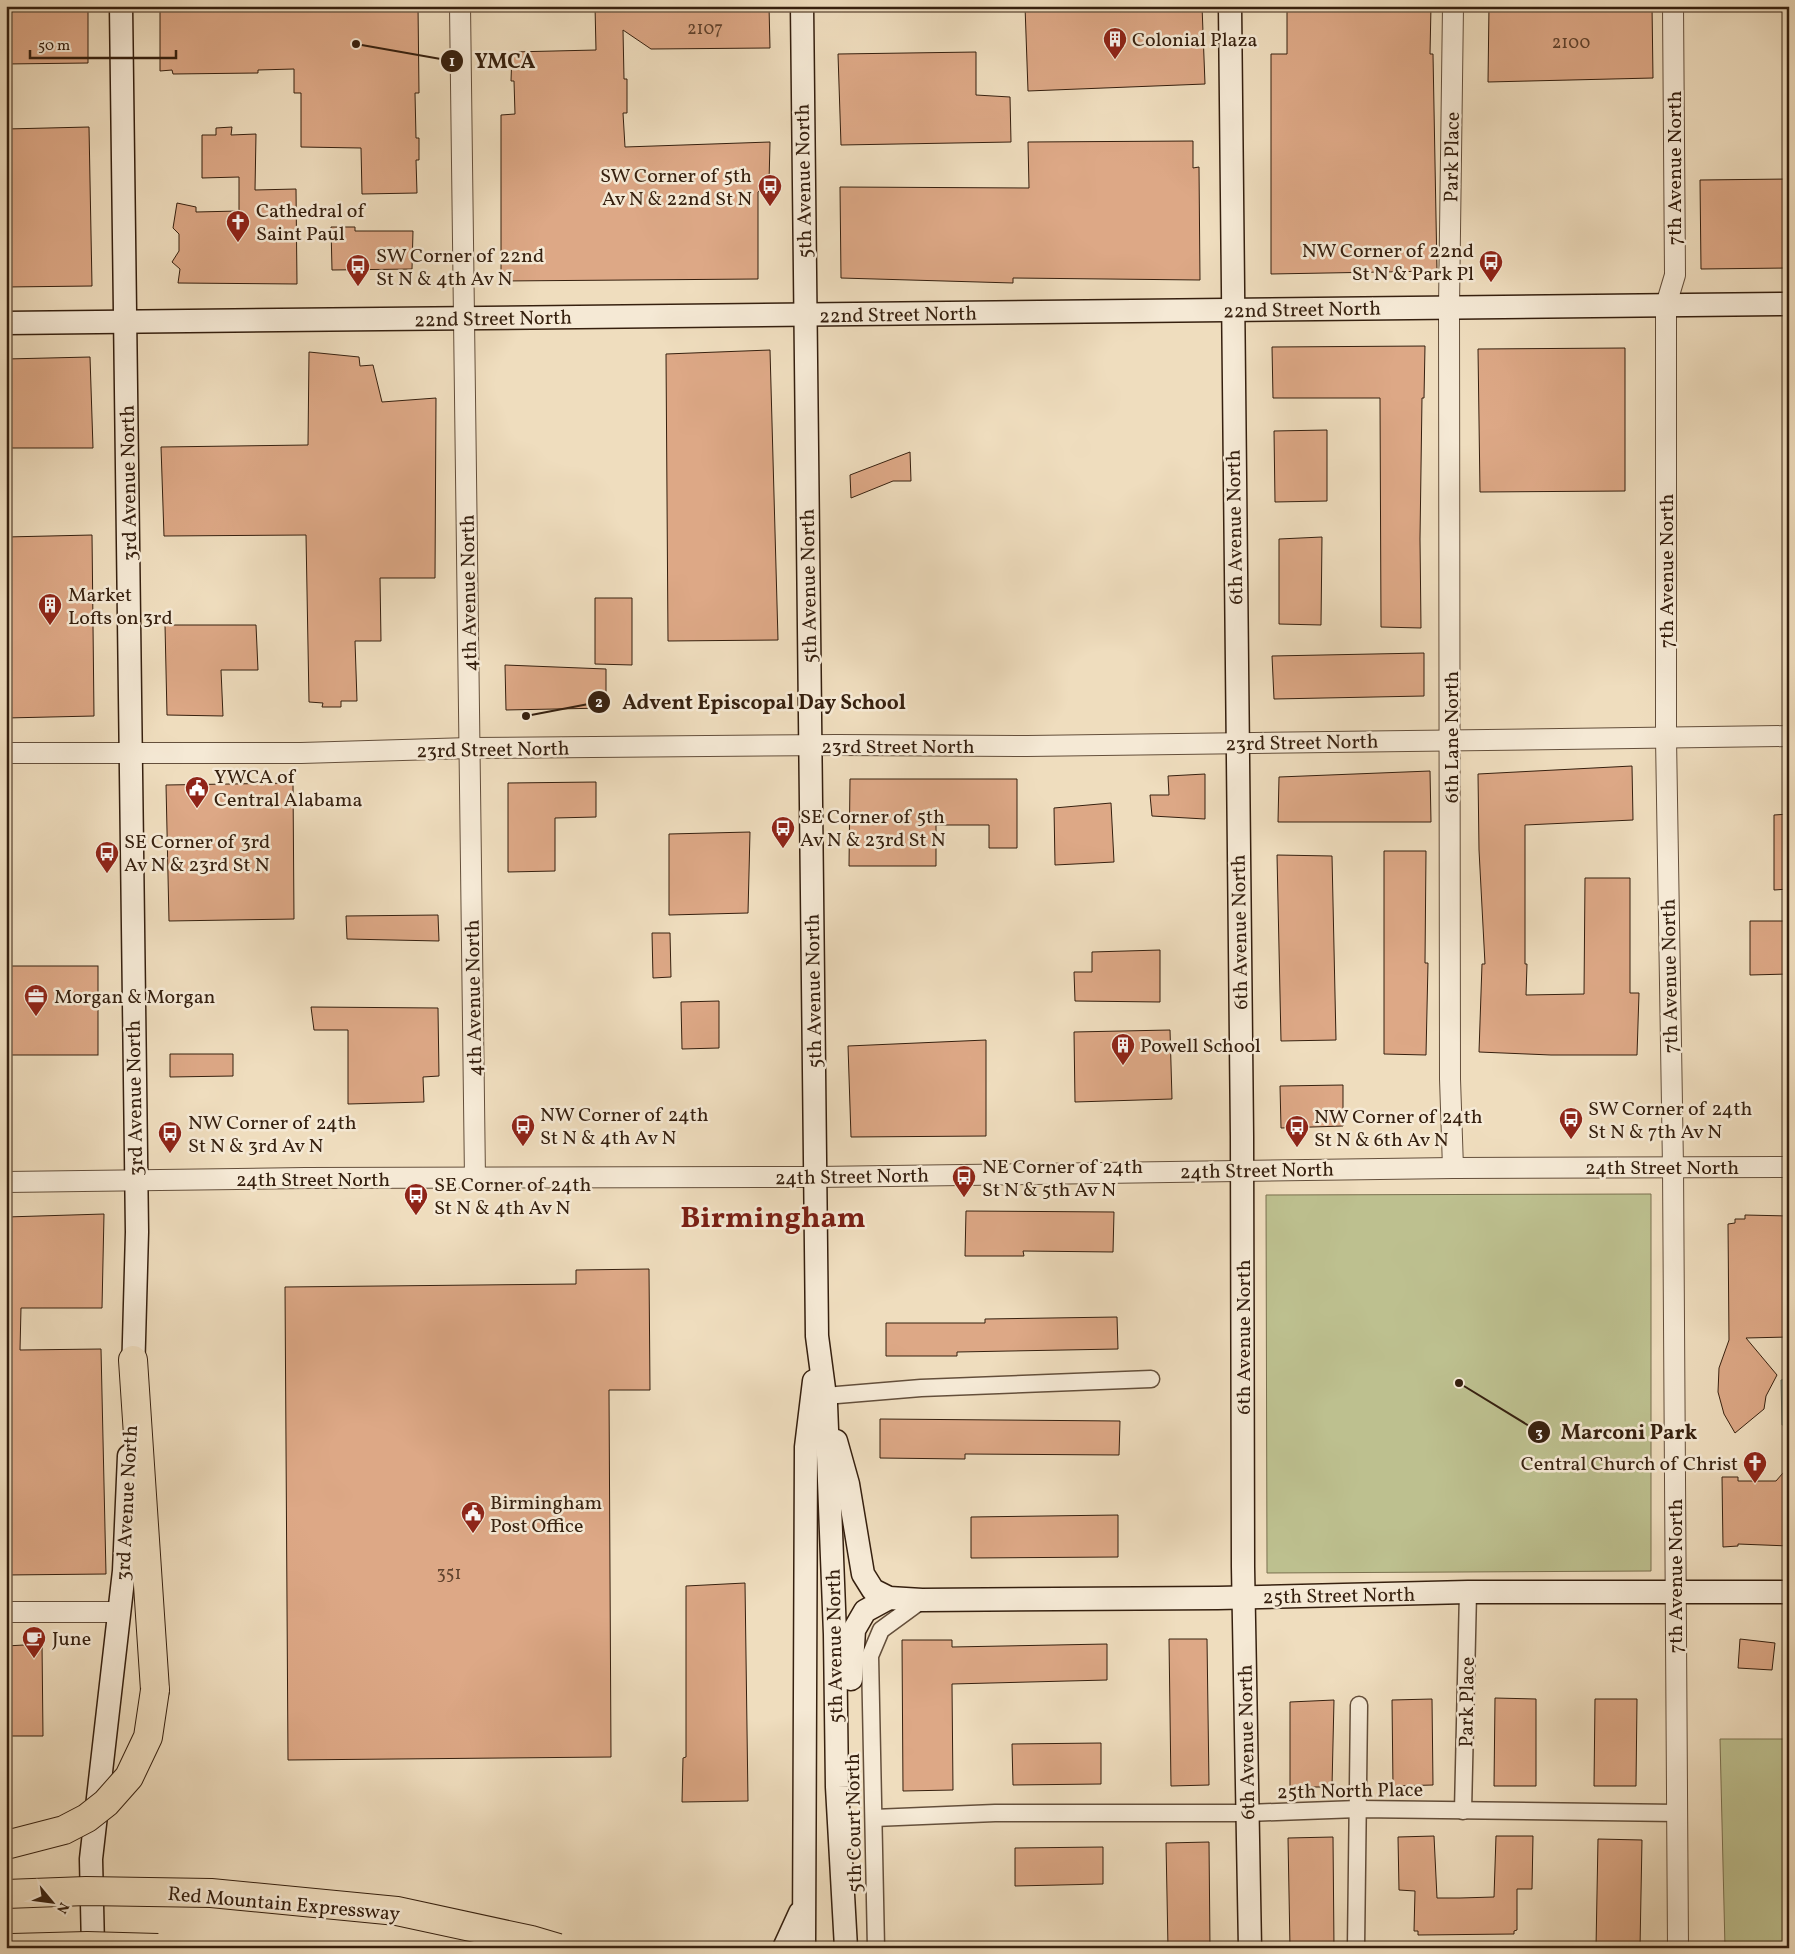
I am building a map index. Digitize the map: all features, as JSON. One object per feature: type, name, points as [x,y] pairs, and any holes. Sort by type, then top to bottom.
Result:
[{"type":"highway","points":[[6,1846],[64,1830],[87,1818],[106,1803],[129,1777],[148,1737],[155,1690],[133,1360]]},
{"type":"highway","name":"Red Mountain Expressway","points":[[6,1894],[86,1890],[211,1893],[396,1911],[531,1940],[558,1948]]},
{"type":"highway","points":[[12,1948],[87,1946],[158,1948]]},
{"type":"main road","name":"3rd Avenue North","points":[[94,1948],[91,1859],[105,1722],[124,1571],[137,1232],[121,6]]},
{"type":"main road","name":"5th Avenue North","points":[[802,6],[804,315],[818,1345],[825,1400],[835,1634],[837,1787],[846,1948]]},
{"type":"main road","name":"6th Avenue North","points":[[1230,6],[1242,1170],[1243,1598],[1250,1948]]},
{"type":"main road","name":"22nd Street North","points":[[6,323],[1789,304]]},
{"type":"main road","name":"5th Avenue North","points":[[804,1948],[806,1447],[818,1345]]},
{"type":"main road","points":[[825,1400],[848,1484],[863,1574],[873,1590],[890,1598]]},
{"type":"main road","name":"25th Street North","points":[[890,1598],[922,1600],[1243,1598],[1468,1592],[1789,1592]]},
{"type":"main road","points":[[852,1948],[850,1652],[854,1630],[865,1611],[890,1598]]},
{"type":"main road","points":[[784,1948],[804,1906]]},
{"type":"street","name":"4th Avenue North","points":[[460,6],[475,1179]]},
{"type":"street","name":"Park Place","points":[[1449,307],[1453,6]]},
{"type":"street","name":"7th Avenue North","points":[[1673,6],[1675,274],[1666,305],[1666,738],[1672,1167],[1678,1948]]},
{"type":"street","name":"6th Lane North","points":[[1449,307],[1453,1168]]},
{"type":"street","name":"23rd Street North","points":[[6,753],[301,753],[470,748],[1027,746],[1789,736]]},
{"type":"street","name":"24th Street North","points":[[6,1182],[135,1182],[306,1178],[816,1177],[1453,1168],[1789,1167]]},
{"type":"street","points":[[825,1400],[921,1388],[1151,1379]]},
{"type":"street","name":"Park Place","points":[[1463,1811],[1468,1592]]},
{"type":"street","name":"5th Court North","points":[[876,1948],[870,1656],[881,1630],[922,1600]]},
{"type":"street","points":[[6,1612],[120,1612]]},
{"type":"street","points":[[1356,1948],[1360,1705]]},
{"type":"street","name":"25th North Place","points":[[874,1818],[994,1813],[1247,1813],[1358,1809],[1677,1813]]},
{"type":"green space","points":[[1651,1194],[1651,1571],[1267,1573],[1266,1195]]},
{"type":"green space","points":[[1720,1739],[1789,1739],[1789,1948],[1725,1948]]},
{"type":"shaded area","points":[[1789,1379],[1789,1424],[1782,1425],[1781,1380]]},
{"type":"building","points":[[6,6],[88,6],[88,63],[6,64]]},
{"type":"building","points":[[160,6],[418,6],[419,93],[415,93],[416,138],[419,138],[419,160],[416,160],[417,193],[362,194],[361,148],[301,147],[301,93],[294,93],[294,69],[258,70],[258,73],[173,74],[172,70],[160,71]]},
{"type":"building","points":[[595,6],[769,6],[770,48],[651,49],[623,30],[624,79],[627,79],[627,113],[623,113],[625,147],[770,142],[769,183],[758,192],[758,279],[501,281],[501,115],[515,114],[514,81],[511,81],[512,52],[596,50]]},
{"type":"building","name":"Colonial Plaza","points":[[1025,6],[1202,6],[1205,84],[1028,91]]},
{"type":"building","points":[[1287,6],[1431,6],[1430,54],[1433,54],[1437,271],[1271,274],[1271,54],[1287,54]]},
{"type":"building","points":[[1489,6],[1652,6],[1653,78],[1488,82]]},
{"type":"building","points":[[976,52],[976,95],[1010,97],[1011,142],[841,145],[838,54]]},
{"type":"building","points":[[89,127],[92,286],[6,287],[6,129]]},
{"type":"building","name":"Cathedral of Saint Paul","points":[[232,127],[231,135],[256,134],[255,190],[296,189],[297,284],[178,283],[180,269],[172,262],[179,251],[179,234],[173,228],[177,203],[196,207],[196,212],[239,211],[239,177],[202,178],[202,135],[216,135],[216,128]]},
{"type":"building","points":[[1193,141],[1193,168],[1199,167],[1200,280],[1013,278],[1013,283],[841,278],[840,187],[1029,188],[1028,142]]},
{"type":"building","points":[[1789,179],[1789,268],[1701,269],[1700,180]]},
{"type":"building","points":[[331,227],[355,227],[355,231],[413,231],[412,269],[332,270]]},
{"type":"building","points":[[1425,346],[1424,398],[1422,398],[1420,539],[1421,628],[1381,627],[1380,398],[1273,398],[1272,347]]},
{"type":"building","points":[[1625,348],[1625,491],[1480,492],[1478,349]]},
{"type":"building","points":[[770,350],[778,640],[668,641],[666,354]]},
{"type":"building","points":[[309,352],[359,357],[360,366],[373,365],[382,402],[436,398],[435,578],[380,578],[381,641],[355,641],[357,701],[341,701],[341,707],[322,707],[323,703],[309,702],[306,535],[164,536],[161,447],[308,445]]},
{"type":"building","points":[[90,357],[93,448],[6,448],[6,359]]},
{"type":"building","points":[[1327,430],[1327,501],[1275,502],[1274,431]]},
{"type":"building","points":[[910,452],[911,481],[893,481],[851,498],[850,475]]},
{"type":"building","name":"Market Lofts on 3rd","points":[[92,535],[94,716],[6,718],[6,537]]},
{"type":"building","points":[[1322,537],[1321,625],[1279,624],[1279,539]]},
{"type":"building","points":[[595,598],[632,598],[632,665],[595,664]]},
{"type":"building","points":[[165,625],[256,625],[258,670],[221,670],[223,716],[167,715]]},
{"type":"building","points":[[1424,653],[1424,696],[1274,699],[1272,656]]},
{"type":"building","points":[[505,665],[606,669],[606,708],[506,710]]},
{"type":"building","points":[[1632,766],[1633,820],[1525,825],[1525,964],[1527,964],[1526,995],[1584,994],[1585,878],[1630,878],[1630,993],[1639,993],[1637,1055],[1551,1055],[1479,1052],[1482,964],[1485,964],[1479,850],[1478,774]]},
{"type":"building","points":[[1430,771],[1431,822],[1278,822],[1279,777]]},
{"type":"building","points":[[1205,774],[1205,819],[1152,816],[1150,795],[1169,795],[1168,776]]},
{"type":"building","points":[[850,779],[1017,779],[1017,848],[989,848],[989,825],[936,825],[936,866],[849,866]]},
{"type":"building","points":[[596,782],[596,817],[555,818],[555,871],[508,872],[508,783]]},
{"type":"building","points":[[293,783],[294,919],[169,921],[166,785]]},
{"type":"building","points":[[1111,803],[1114,862],[1055,865],[1054,808]]},
{"type":"building","points":[[1789,814],[1789,889],[1774,890],[1774,815]]},
{"type":"building","points":[[750,832],[748,913],[669,915],[669,834]]},
{"type":"building","points":[[1384,851],[1426,851],[1425,963],[1428,963],[1426,1055],[1384,1054]]},
{"type":"building","points":[[1277,855],[1332,856],[1336,1040],[1281,1041]]},
{"type":"building","points":[[438,915],[439,941],[347,939],[346,916]]},
{"type":"building","points":[[1750,921],[1789,921],[1789,974],[1750,975]]},
{"type":"building","points":[[652,933],[670,933],[671,977],[653,978]]},
{"type":"building","points":[[1160,950],[1160,1002],[1075,1001],[1074,972],[1092,972],[1092,952]]},
{"type":"building","points":[[6,966],[98,966],[98,1055],[6,1055]]},
{"type":"building","points":[[719,1001],[719,1048],[682,1049],[681,1002]]},
{"type":"building","points":[[311,1007],[438,1008],[439,1076],[423,1077],[424,1102],[348,1104],[348,1030],[314,1030]]},
{"type":"building","name":"Powell School","points":[[1170,1030],[1172,1099],[1075,1102],[1074,1032]]},
{"type":"building","points":[[986,1040],[986,1136],[851,1137],[848,1046]]},
{"type":"building","points":[[170,1054],[233,1054],[233,1076],[170,1077]]},
{"type":"building","points":[[1343,1085],[1343,1126],[1281,1128],[1280,1086]]},
{"type":"building","points":[[966,1211],[1114,1212],[1113,1252],[1023,1251],[1024,1256],[965,1256]]},
{"type":"building","points":[[104,1214],[102,1308],[21,1308],[20,1350],[101,1349],[106,1574],[6,1575],[6,1217]]},
{"type":"building","points":[[1745,1215],[1789,1216],[1789,1337],[1746,1338],[1777,1375],[1766,1396],[1764,1409],[1735,1433],[1724,1414],[1718,1392],[1719,1368],[1729,1340],[1728,1224],[1735,1223],[1735,1219],[1745,1219]]},
{"type":"building","points":[[649,1269],[650,1390],[609,1390],[611,1757],[288,1760],[285,1287],[576,1284],[576,1270]]},
{"type":"building","points":[[1117,1317],[1118,1349],[957,1352],[957,1356],[886,1356],[886,1323],[985,1323],[985,1319]]},
{"type":"building","points":[[880,1419],[1120,1421],[1119,1455],[965,1454],[965,1459],[880,1458]]},
{"type":"building","points":[[1789,1466],[1789,1546],[1738,1544],[1738,1546],[1723,1547],[1722,1477],[1738,1477],[1738,1481],[1776,1481]]},
{"type":"building","points":[[1118,1515],[1118,1557],[971,1558],[971,1517]]},
{"type":"building","points":[[745,1583],[748,1801],[682,1802],[683,1758],[686,1757],[686,1586]]},
{"type":"building","points":[[1169,1639],[1207,1639],[1209,1785],[1171,1786]]},
{"type":"building","points":[[1740,1639],[1775,1643],[1772,1670],[1738,1668]]},
{"type":"building","points":[[902,1640],[952,1640],[952,1647],[1107,1644],[1107,1680],[952,1684],[953,1790],[903,1791]]},
{"type":"building","points":[[42,1644],[43,1736],[6,1736],[6,1646]]},
{"type":"building","points":[[1495,1698],[1536,1699],[1536,1786],[1494,1786]]},
{"type":"building","points":[[1432,1699],[1433,1785],[1393,1786],[1392,1700]]},
{"type":"building","points":[[1595,1699],[1637,1699],[1636,1786],[1594,1786]]},
{"type":"building","points":[[1334,1700],[1332,1787],[1290,1787],[1290,1702]]},
{"type":"building","points":[[1101,1743],[1101,1784],[1013,1785],[1012,1744]]},
{"type":"building","points":[[1434,1836],[1437,1898],[1460,1898],[1494,1897],[1496,1836],[1533,1836],[1532,1889],[1517,1889],[1517,1930],[1514,1931],[1514,1934],[1418,1935],[1418,1931],[1414,1931],[1415,1891],[1399,1890],[1398,1837]]},
{"type":"building","points":[[1333,1837],[1334,1948],[1290,1948],[1288,1838]]},
{"type":"building","points":[[1598,1839],[1642,1840],[1640,1948],[1596,1948]]},
{"type":"building","points":[[1209,1842],[1210,1948],[1168,1948],[1166,1843]]},
{"type":"building","points":[[1103,1847],[1103,1884],[1015,1886],[1015,1848]]},
{"type":"place","name":"YMCA","points":[[356,44]]},
{"type":"place","name":"Colonial Plaza","points":[[1115,60]]},
{"type":"place","name":"SW Corner of 5th Av N & 22nd St N","points":[[770,207]]},
{"type":"place","name":"Cathedral of Saint Paul","points":[[238,243]]},
{"type":"place","name":"NW Corner of 22nd St N & Park Pl","points":[[1491,283]]},
{"type":"place","name":"SW Corner of 22nd St N & 4th Av N","points":[[358,287]]},
{"type":"place","name":"Market Lofts on 3rd","points":[[50,626]]},
{"type":"place","name":"Advent Episcopal Day School","points":[[526,716]]},
{"type":"place","name":"YWCA of Central Alabama","points":[[197,809]]},
{"type":"place","name":"SE Corner of 5th Av N & 23rd St N","points":[[783,849]]},
{"type":"place","name":"SE Corner of 3rd Av N & 23rd St N","points":[[107,874]]},
{"type":"place","name":"Morgan & Morgan","points":[[36,1017]]},
{"type":"place","name":"Powell School","points":[[1123,1066]]},
{"type":"place","name":"SW Corner of 24th St N & 7th Av N","points":[[1571,1140]]},
{"type":"place","name":"NW Corner of 24th St N & 4th Av N","points":[[523,1147]]},
{"type":"place","name":"NW Corner of 24th St N & 6th Av N","points":[[1297,1148]]},
{"type":"place","name":"NW Corner of 24th St N & 3rd Av N","points":[[170,1154]]},
{"type":"place","name":"NE Corner of 24th St N & 5th Av N","points":[[964,1198]]},
{"type":"place","name":"SE Corner of 24th St N & 4th Av N","points":[[416,1216]]},
{"type":"place","name":"Marconi Park","points":[[1459,1383]]},
{"type":"place","name":"Central Church of Christ","points":[[1755,1484]]},
{"type":"place","name":"Birmingham Post Office","points":[[473,1534]]},
{"type":"place","name":"June","points":[[34,1659]]},
{"type":"district","name":"Birmingham","points":[[773,1217]]}]
